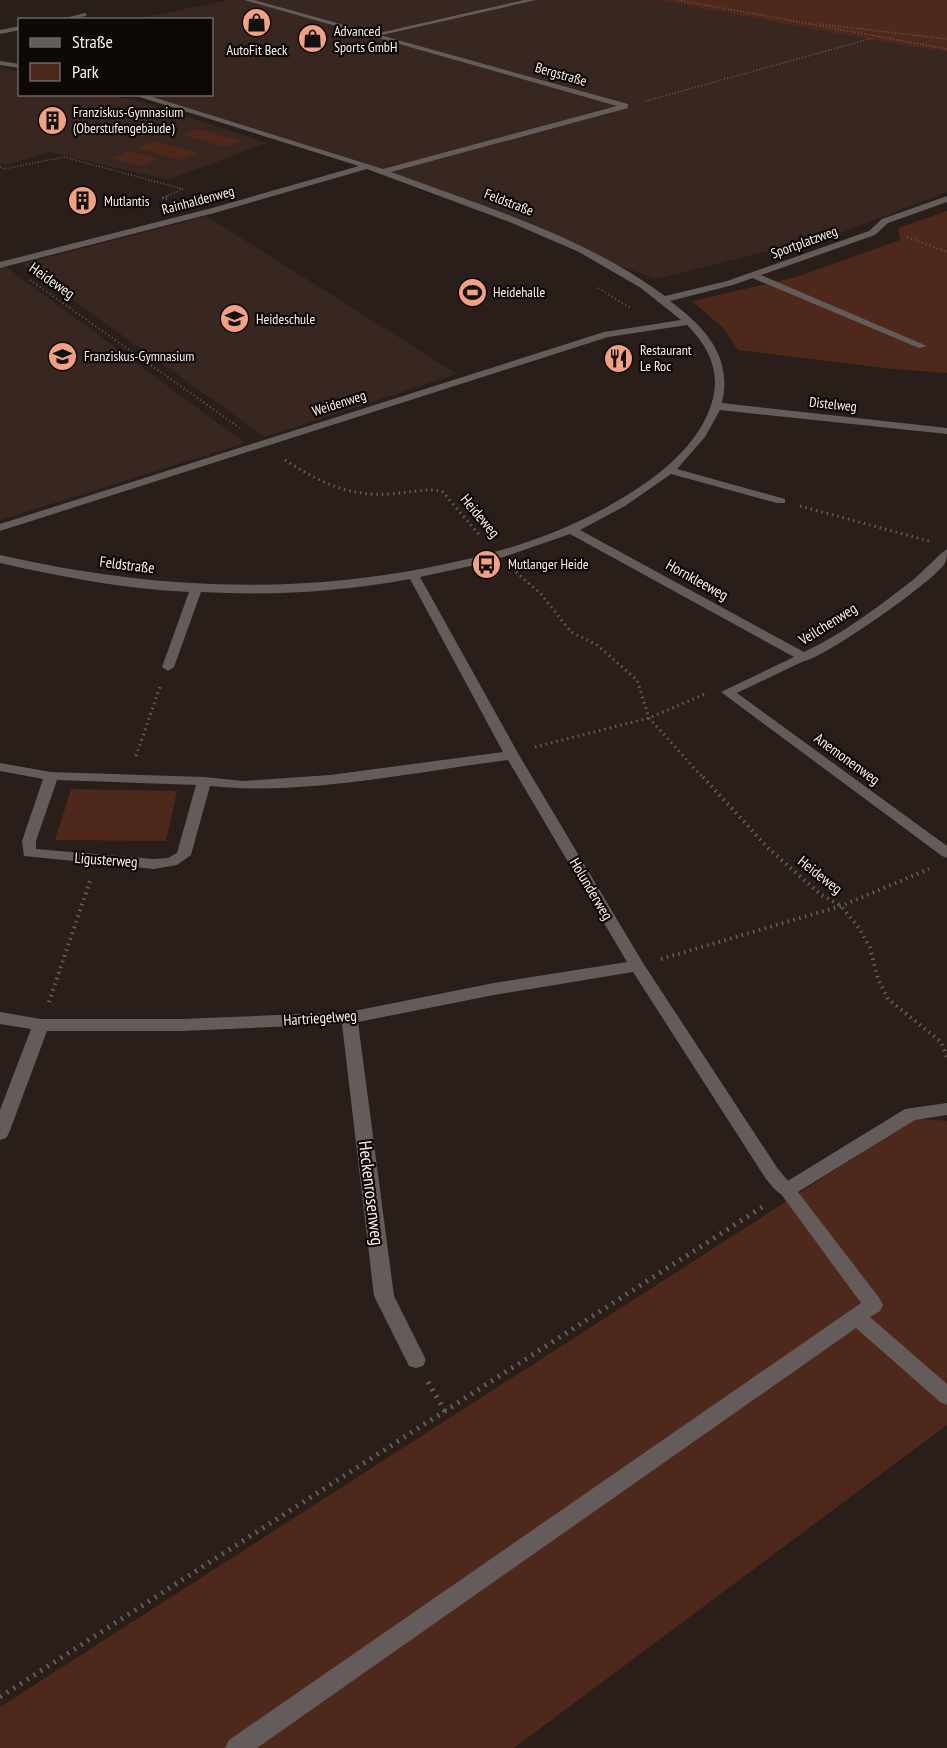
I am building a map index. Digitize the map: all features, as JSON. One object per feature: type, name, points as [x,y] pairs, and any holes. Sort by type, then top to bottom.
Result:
[{"type":"street","name":"Bergstraße","points":[[247,0],[625,106]]},
{"type":"street","points":[[373,35],[533,0]]},
{"type":"street","points":[[72,18],[86,15]]},
{"type":"street","points":[[0,32],[18,28]]},
{"type":"street","points":[[0,63],[18,66]]},
{"type":"street","name":"Feldstraße","points":[[1,560],[112,581],[196,589],[301,589],[414,576],[499,557],[573,531],[631,499],[687,455],[704,432],[716,406],[720,380],[717,360],[706,340],[665,299],[595,257],[524,223],[382,171],[140,96]]},
{"type":"street","points":[[382,171],[625,106]]},
{"type":"street","name":"Rainhaldenweg","points":[[3,264],[208,211],[367,166]]},
{"type":"street","name":"Sportplatzweg","points":[[665,299],[753,275],[872,233],[885,221],[947,199]]},
{"type":"street","points":[[753,275],[922,346]]},
{"type":"street","name":"Weidenweg","points":[[0,528],[607,334],[690,322]]},
{"type":"street","name":"Distelweg","points":[[716,406],[947,431]]},
{"type":"street","points":[[669,470],[781,501]]},
{"type":"street","name":"Hornkleeweg","points":[[573,531],[806,658]]},
{"type":"street","name":"Veilchenweg","points":[[728,692],[806,658],[827,646],[941,570],[947,553]]},
{"type":"street","name":"Holunderweg","points":[[414,576],[512,755],[637,966],[772,1174],[787,1190],[873,1305],[856,1317]]},
{"type":"street","points":[[168,667],[196,589]]},
{"type":"street","name":"Anemonenweg","points":[[728,692],[944,859]]},
{"type":"street","points":[[0,767],[51,776],[204,781],[243,785],[330,779],[512,755]]},
{"type":"street","name":"Ligusterweg","points":[[51,776],[29,841],[30,853],[154,864],[171,862],[184,855],[204,781]]},
{"type":"street","name":"Hartriegelweg","points":[[0,1018],[41,1025],[182,1025],[349,1018],[494,989],[637,966]]},
{"type":"street","name":"Heckenrosenweg","points":[[349,1018],[384,1296],[416,1360]]},
{"type":"street","points":[[0,1133],[41,1025]]},
{"type":"street","points":[[787,1190],[911,1114],[947,1109]]},
{"type":"street","points":[[237,1748],[856,1317],[947,1396]]},
{"type":"path","points":[[678,0],[947,48]]},
{"type":"path","points":[[811,24],[947,39]]},
{"type":"path","points":[[625,106],[877,37]]},
{"type":"path","points":[[0,168],[64,157],[183,189],[163,198],[208,211]]},
{"type":"path","points":[[879,226],[947,252]]},
{"type":"path","name":"Heideweg","points":[[3,264],[320,483],[334,489],[372,494],[423,489],[442,491],[499,557],[541,594],[571,632],[597,645],[637,680],[649,718],[769,849],[820,894],[841,906],[859,928],[870,948],[878,979],[888,999],[941,1042],[947,1058]]},
{"type":"path","points":[[593,285],[658,326]]},
{"type":"path","points":[[781,501],[936,543]]},
{"type":"path","points":[[128,780],[168,667]]},
{"type":"path","points":[[512,755],[649,718],[715,690],[728,692]]},
{"type":"path","points":[[637,966],[841,906],[944,859]]},
{"type":"path","points":[[41,1025],[97,860]]},
{"type":"path","points":[[0,1697],[446,1413],[787,1190]]},
{"type":"path","points":[[416,1360],[446,1413]]},
{"type":"shaded area","points":[[228,0],[656,0],[947,52],[947,192],[843,232],[656,279],[595,257],[524,223],[367,166],[136,96],[213,96],[213,18],[141,18]]},
{"type":"shaded area","points":[[0,67],[18,72],[18,96],[114,96],[149,104],[267,143],[168,180],[49,152],[7,165],[0,163]]},
{"type":"shaded area","name":"Heideschule","points":[[208,216],[457,374],[265,437],[22,264]]},
{"type":"shaded area","name":"Franziskus-Gymnasium","points":[[6,267],[245,443],[0,520],[0,269]]},
{"type":"green space","points":[[656,0],[947,0],[947,52],[838,33]]},
{"type":"green space","points":[[198,129],[242,141],[226,147],[182,135]]},
{"type":"green space","points":[[153,141],[197,153],[181,160],[137,148]]},
{"type":"green space","points":[[129,151],[159,159],[142,166],[112,158]]},
{"type":"green space","points":[[947,211],[947,373],[893,369],[738,350],[723,328],[692,301],[796,277],[900,240],[898,228]]},
{"type":"green space","points":[[71,789],[177,791],[166,841],[55,840]]},
{"type":"green space","points":[[913,1120],[947,1121],[947,1425],[514,1748],[0,1748],[0,1707]]},
{"type":"place","name":"AutoFit Beck","points":[[257,23]]},
{"type":"place","name":"Advanced Sports GmbH","points":[[313,39]]},
{"type":"place","name":"Franziskus-Gymnasium (Oberstufengebäude)","points":[[52,120]]},
{"type":"place","name":"Mutlantis","points":[[83,201]]},
{"type":"place","name":"Heidehalle","points":[[472,292]]},
{"type":"place","name":"Heideschule","points":[[235,319]]},
{"type":"place","name":"Franziskus-Gymnasium","points":[[63,356]]},
{"type":"place","name":"Restaurant Le Roc","points":[[619,358]]},
{"type":"place","name":"Mutlanger Heide","points":[[487,564]]}]
